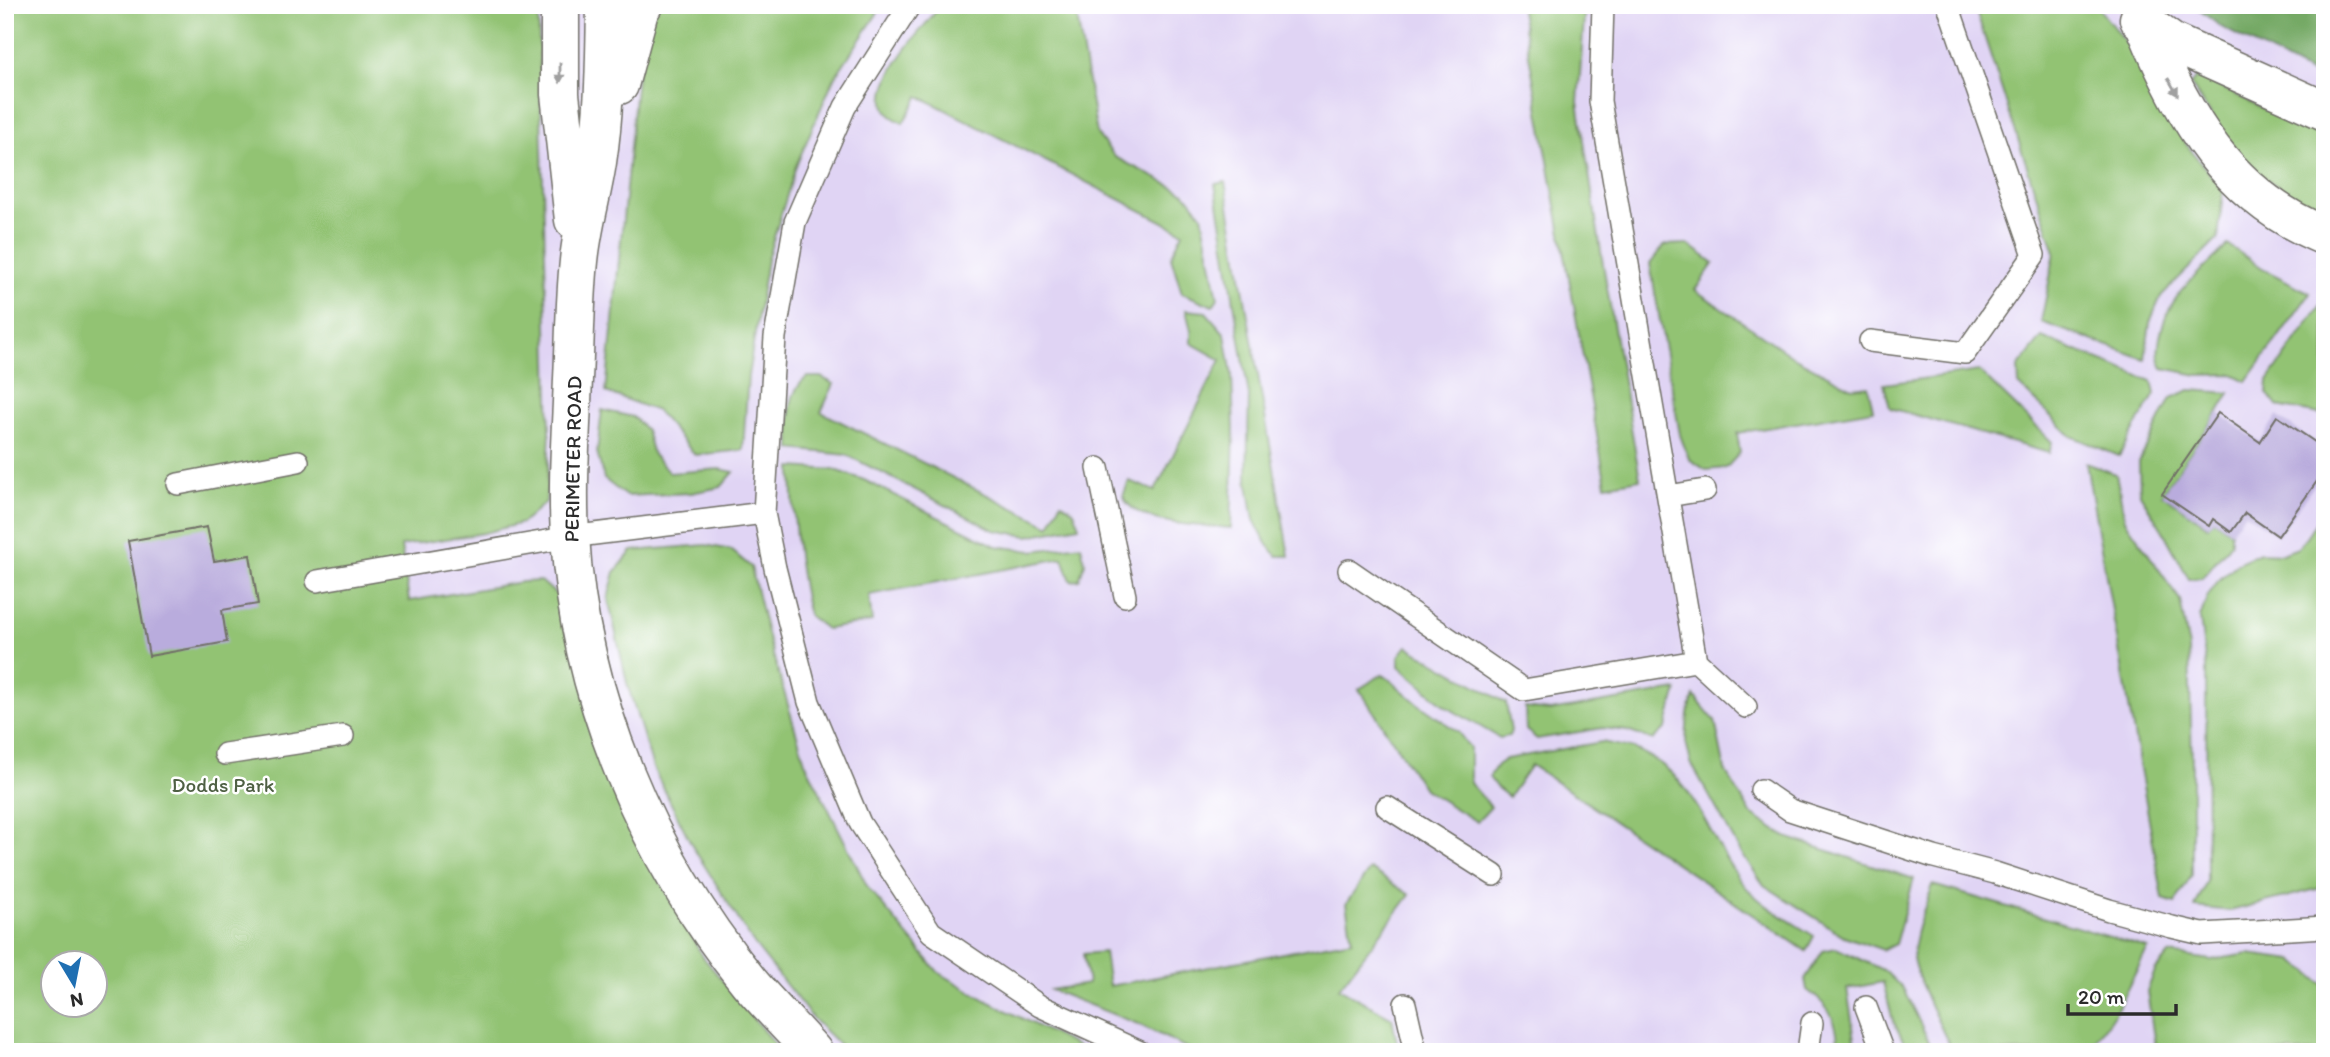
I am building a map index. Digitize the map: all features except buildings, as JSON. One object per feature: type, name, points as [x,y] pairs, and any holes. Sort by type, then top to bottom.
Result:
[{"type":"street","name":"PERIMETER ROAD","points":[[560,5],[560,94],[579,260]]},
{"type":"street","name":"PERIMETER ROAD","points":[[606,5],[604,79],[597,161],[579,260],[569,479],[570,537],[577,604],[590,667],[609,730],[633,791],[665,855],[705,923],[749,982],[813,1052]]},
{"type":"street","points":[[597,161],[639,11],[643,5]]},
{"type":"street","points":[[2136,15],[2171,42],[2325,111]]},
{"type":"street","points":[[2136,15],[2196,128],[2226,169],[2277,210],[2325,236]]},
{"type":"lane","points":[[910,5],[845,107],[795,222],[775,337],[764,513],[778,581],[809,702],[860,823],[931,932],[1040,1006],[1140,1052]]},
{"type":"lane","points":[[1603,5],[1600,101],[1696,661],[1746,707]]},
{"type":"lane","points":[[1870,341],[1965,353],[2034,254],[1949,8]]},
{"type":"lane","points":[[178,484],[298,461]]},
{"type":"lane","points":[[1098,468],[1125,596]]},
{"type":"lane","points":[[1668,496],[1705,490]]},
{"type":"lane","points":[[317,581],[570,537],[764,513]]},
{"type":"lane","points":[[1349,570],[1524,690],[1696,661]]},
{"type":"lane","points":[[225,754],[343,736]]},
{"type":"lane","points":[[1761,790],[1790,810],[1865,835],[2109,910],[2202,934],[2325,927]]},
{"type":"lane","points":[[1387,807],[1494,875]]},
{"type":"lane","points":[[1405,1004],[1416,1052]]},
{"type":"lane","points":[[1866,1007],[1883,1052]]},
{"type":"lane","points":[[1808,1052],[1812,1023]]},
{"type":"shaded area","points":[[257,5],[2325,5],[2325,1052],[447,1052]]},
{"type":"green space","name":"Dodds Park","points":[[5,5],[538,5],[550,433],[546,502],[522,523],[484,533],[401,546],[409,601],[541,581],[557,595],[647,857],[703,957],[781,1052],[5,1052]]},
{"type":"green space","points":[[656,5],[883,5],[833,80],[796,166],[767,260],[748,376],[743,450],[695,455],[657,411],[606,392],[637,76]]},
{"type":"green space","points":[[941,5],[1075,5],[1097,134],[1115,157],[1185,193],[1202,215],[1218,298],[1213,306],[1182,293],[1171,257],[1183,232],[919,96],[903,123],[889,114],[884,102],[891,73],[911,42]]},
{"type":"green space","points":[[1520,5],[1585,5],[1578,102],[1640,479],[1606,485]]},
{"type":"green space","points":[[1974,5],[2096,5],[2129,47],[2186,144],[2223,191],[2218,239],[2161,296],[2150,322],[2145,359],[2041,322],[2055,252]]},
{"type":"green space","points":[[2193,5],[2325,5],[2325,81],[2221,27]]},
{"type":"green space","points":[[2198,76],[2281,117],[2325,135],[2325,215],[2245,165],[2190,84]]},
{"type":"green space","points":[[1225,182],[1289,556],[1277,556],[1254,520],[1247,478],[1249,396],[1215,184]]},
{"type":"green space","points":[[1688,244],[1714,263],[1695,290],[1797,359],[1852,388],[1868,386],[1873,410],[1737,433],[1740,453],[1726,468],[1706,470],[1689,459],[1680,435],[1650,264],[1665,245]]},
{"type":"green space","points":[[2228,245],[2267,271],[2310,293],[2247,381],[2233,374],[2198,375],[2163,368],[2159,356],[2160,337],[2170,308],[2195,276]]},
{"type":"green space","points":[[2325,299],[2325,415],[2277,406],[2267,393],[2268,381]]},
{"type":"green space","points":[[1186,310],[1206,312],[1225,334],[1232,375],[1234,430],[1231,528],[1155,519],[1141,514],[1130,506],[1123,496],[1129,481],[1155,491],[1221,360],[1191,343]]},
{"type":"green space","points":[[2042,337],[2152,381],[2155,394],[2119,456],[2071,436],[2019,385],[2018,367]]},
{"type":"green space","points":[[1979,371],[2052,442],[2049,453],[1890,408],[1884,384]]},
{"type":"green space","points":[[807,377],[821,377],[834,384],[821,412],[1050,526],[1061,502],[1074,511],[1079,526],[1028,536],[994,530],[847,455],[791,449],[792,401],[800,384]]},
{"type":"green space","points":[[2190,390],[2230,393],[2162,494],[2208,526],[2213,519],[2231,532],[2231,543],[2202,578],[2189,579],[2140,494],[2139,462],[2171,398]]},
{"type":"green space","points":[[602,410],[633,417],[646,430],[653,455],[670,473],[720,469],[734,472],[721,487],[691,493],[626,496],[604,479],[597,452]]},
{"type":"green space","points":[[2086,463],[2116,474],[2125,520],[2180,600],[2189,648],[2192,875],[2175,903],[2163,899]]},
{"type":"green space","points":[[792,467],[835,470],[864,480],[996,546],[1032,551],[1081,545],[1085,563],[1079,580],[1071,581],[1063,558],[869,595],[872,622],[826,629],[809,616],[801,579]]},
{"type":"green space","points":[[2325,510],[2325,887],[2230,911],[2195,907],[2207,881],[2206,667],[2200,618],[2207,597],[2218,581],[2239,562],[2260,553],[2282,554],[2298,548]]},
{"type":"green space","points":[[706,545],[731,550],[751,567],[769,641],[805,762],[868,888],[938,972],[986,1000],[1088,1052],[847,1052],[814,1020],[754,944],[694,849],[653,768],[627,683],[608,598],[615,572],[632,551]]},
{"type":"green space","points":[[1407,646],[1506,703],[1511,731],[1509,736],[1500,738],[1445,706],[1399,666],[1399,656]]},
{"type":"green space","points":[[1383,674],[1417,703],[1458,732],[1470,748],[1470,783],[1491,807],[1477,822],[1424,789],[1359,689]]},
{"type":"green space","points":[[1677,690],[1666,728],[1653,740],[1627,731],[1603,728],[1537,739],[1526,730],[1525,708],[1550,711]]},
{"type":"green space","points":[[1694,696],[1715,721],[1725,770],[1751,814],[1786,837],[1914,879],[1895,944],[1883,950],[1844,936],[1764,885],[1741,853],[1691,763],[1686,742],[1688,713]]},
{"type":"green space","points":[[1602,742],[1639,751],[1659,762],[1674,776],[1688,792],[1729,864],[1748,890],[1814,936],[1806,951],[1531,765],[1509,797],[1496,787],[1489,777],[1497,765],[1506,759]]},
{"type":"green space","points":[[1370,869],[1410,895],[1339,988],[1392,1018],[1399,1052],[1195,1052],[1138,1024],[1051,990],[1088,984],[1083,954],[1104,952],[1109,986],[1352,940],[1346,904]]},
{"type":"green space","points":[[1933,885],[2148,948],[2115,1013],[2087,1052],[1953,1052],[1923,988],[1913,955],[1918,928]]},
{"type":"green space","points":[[1836,948],[1885,971],[1904,990],[1934,1052],[1909,1052],[1893,1021],[1883,982],[1847,989],[1857,1052],[1837,1052],[1837,1033],[1832,1016],[1822,1002],[1807,990],[1805,979],[1823,951]]},
{"type":"green space","points":[[2169,954],[2211,960],[2249,954],[2293,960],[2325,986],[2325,1052],[2156,1052],[2147,991],[2155,971]]}]
